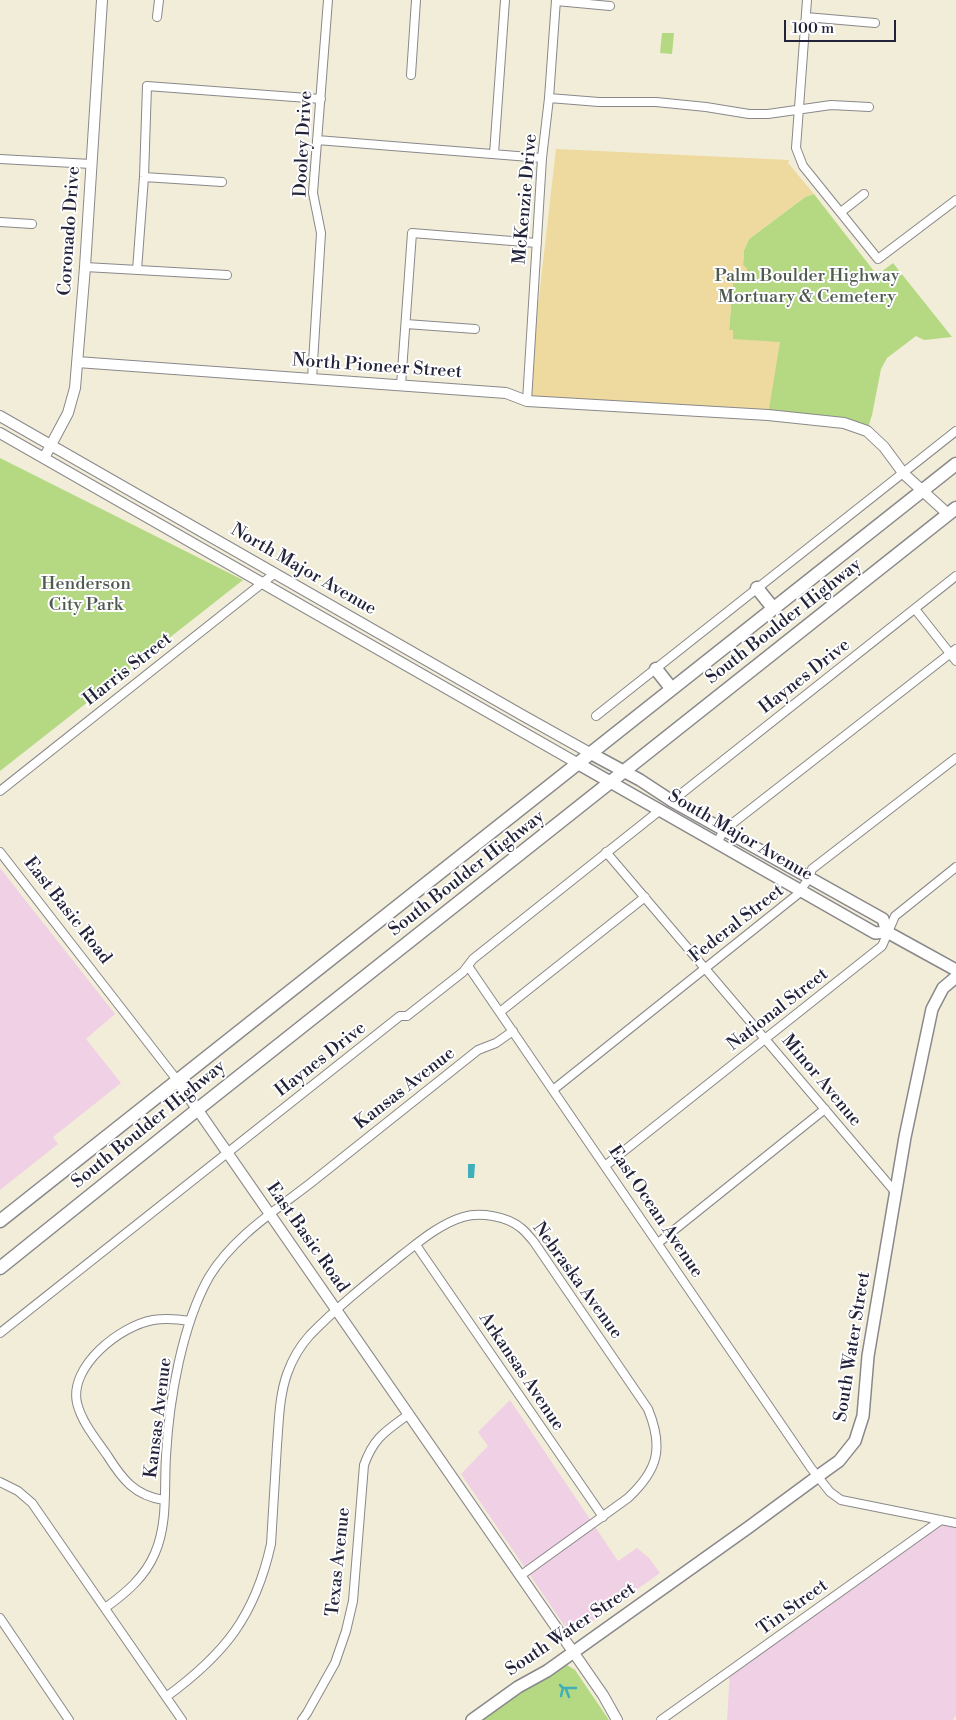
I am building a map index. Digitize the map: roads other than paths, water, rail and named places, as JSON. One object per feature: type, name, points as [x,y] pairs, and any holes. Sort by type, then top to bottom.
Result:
[{"type":"main road","name":"South Boulder Highway","points":[[0,1221],[956,464]]},
{"type":"main road","name":"South Boulder Highway","points":[[0,1268],[198,1108],[952,511]]},
{"type":"main road","points":[[757,588],[772,608]]},
{"type":"main road","points":[[656,669],[672,688]]},
{"type":"main road","name":"South Major Avenue","points":[[590,753],[883,919],[887,932]]},
{"type":"main road","name":"South Major Avenue","points":[[577,763],[875,933],[887,932],[956,970]]},
{"type":"main road","name":"South Water Street","points":[[472,1720],[515,1689],[542,1674],[750,1527],[818,1476],[846,1453],[855,1441],[864,1416],[868,1356],[905,1138],[932,1009],[942,988],[956,977]]},
{"type":"street","name":"Coronado Drive","points":[[44,458],[68,413],[75,388],[102,0]]},
{"type":"street","points":[[157,17],[159,0]]},
{"type":"street","name":"Dooley Drive","points":[[312,379],[321,233],[313,193],[328,0]]},
{"type":"street","points":[[411,76],[416,0]]},
{"type":"street","points":[[494,154],[505,0]]},
{"type":"street","points":[[807,0],[796,148],[797,155],[803,166],[878,258],[956,200]]},
{"type":"street","points":[[556,1],[610,6]]},
{"type":"street","name":"McKenzie Drive","points":[[527,401],[542,158],[549,98],[556,1]]},
{"type":"street","points":[[806,17],[875,22]]},
{"type":"street","points":[[137,270],[144,177],[146,86],[321,98]]},
{"type":"street","points":[[549,98],[600,102],[656,102],[749,114],[768,114],[831,105],[869,108]]},
{"type":"street","points":[[317,140],[542,158]]},
{"type":"street","points":[[0,159],[91,164]]},
{"type":"street","points":[[144,177],[222,182]]},
{"type":"street","points":[[841,212],[864,194]]},
{"type":"street","points":[[0,222],[32,224]]},
{"type":"street","points":[[401,385],[412,234],[537,243]]},
{"type":"street","points":[[84,267],[226,275]]},
{"type":"street","points":[[406,324],[476,329]]},
{"type":"street","name":"North Pioneer Street","points":[[77,362],[506,393],[527,401],[768,416],[844,423],[867,431],[884,447],[904,474],[922,490],[952,511]]},
{"type":"street","name":"North Major Avenue","points":[[0,416],[590,753]]},
{"type":"street","points":[[596,716],[956,432]]},
{"type":"street","name":"North Major Avenue","points":[[0,434],[577,763]]},
{"type":"street","points":[[182,537],[190,524]]},
{"type":"street","points":[[192,543],[200,530]]},
{"type":"street","name":"Harris Street","points":[[0,791],[275,573]]},
{"type":"street","name":"Haynes Drive","points":[[672,801],[956,576]]},
{"type":"street","points":[[329,622],[337,609]]},
{"type":"street","points":[[915,609],[953,651],[956,661]]},
{"type":"street","points":[[717,843],[724,830],[953,651]]},
{"type":"street","points":[[408,667],[416,654]]},
{"type":"street","name":"Federal Street","points":[[553,1090],[798,894],[809,878],[812,869],[956,758]]},
{"type":"street","name":"Haynes Drive","points":[[0,1334],[400,1016],[407,1016],[462,972],[473,958],[659,811]]},
{"type":"street","name":"East Basic Road","points":[[0,852],[198,1108],[610,1705],[617,1720]]},
{"type":"street","name":"Minor Avenue","points":[[606,852],[896,1193]]},
{"type":"street","name":"National Street","points":[[605,1166],[882,946],[895,916],[956,867]]},
{"type":"street","points":[[500,1012],[645,898]]},
{"type":"street","name":"East Ocean Avenue","points":[[468,966],[818,1476],[834,1496],[841,1500],[956,1523]]},
{"type":"street","name":"Kansas Avenue","points":[[105,1608],[125,1594],[142,1575],[155,1553],[164,1523],[166,1454],[173,1396],[190,1321],[210,1275],[236,1242],[478,1050],[496,1043],[513,1031]]},
{"type":"street","points":[[658,1243],[825,1110]]},
{"type":"street","name":"Nebraska Avenue","points":[[166,1697],[211,1661],[227,1642],[247,1612],[266,1567],[270,1544],[280,1398],[287,1374],[298,1350],[309,1336],[375,1277],[442,1226],[463,1217],[495,1216],[512,1222],[521,1228],[534,1242],[648,1409],[657,1436],[656,1456],[652,1470],[640,1488],[603,1517],[520,1576]]},
{"type":"street","name":"Arkansas Avenue","points":[[416,1245],[603,1517]]},
{"type":"street","points":[[164,1500],[153,1498],[132,1488],[120,1476],[82,1419],[76,1401],[78,1384],[80,1376],[94,1355],[126,1330],[152,1320],[173,1319],[190,1321]]},
{"type":"street","name":"Texas Avenue","points":[[302,1720],[336,1663],[346,1631],[353,1601],[364,1465],[369,1450],[380,1435],[409,1414]]},
{"type":"street","points":[[0,1482],[18,1491],[32,1503],[182,1720]]},
{"type":"street","name":"Tin Street","points":[[661,1720],[941,1520]]},
{"type":"street","points":[[0,1618],[69,1720]]},
{"type":"water","points":[[468,1164],[475,1164],[474,1178],[468,1178]]},
{"type":"waterway","points":[[560,1685],[563,1688],[576,1688]]},
{"type":"waterway","points":[[561,1696],[563,1688]]},
{"type":"waterway","points":[[566,1689],[569,1697]]},
{"type":"park label","name":"Palm Boulder Highway Mortuary & Cemetery","points":[[807,287]]},
{"type":"park label","name":"Henderson City Park","points":[[86,595]]}]
